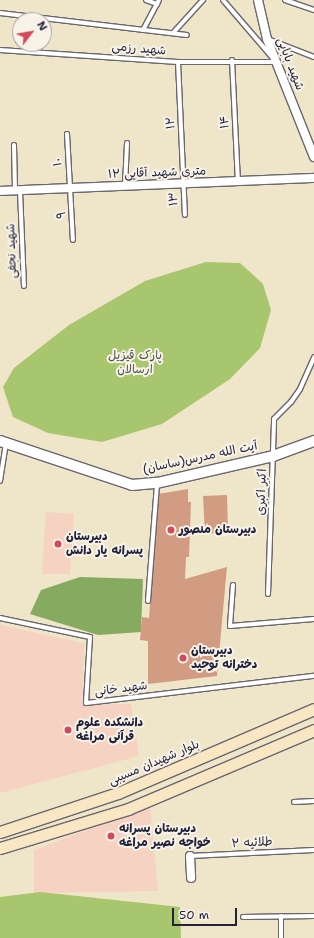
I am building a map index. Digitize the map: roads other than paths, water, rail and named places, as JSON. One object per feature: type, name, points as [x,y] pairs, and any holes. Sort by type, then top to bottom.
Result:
[{"type":"main road","name":"بلوار شهیدان مسیبی","points":[[0,832],[118,793],[314,709]]},
{"type":"main road","points":[[0,848],[128,809],[314,730]]},
{"type":"street","name":"شهید بابایی","points":[[258,0],[267,39],[314,157]]},
{"type":"street","name":"۱۲ متری شهید آقایی","points":[[0,191],[314,178]]},
{"type":"street","name":"آیت الله مدرس(ساسان)","points":[[3,442],[132,485],[157,483],[273,456],[314,441]]},
{"type":"street","points":[[190,856],[190,878]]},
{"type":"lane","points":[[144,30],[158,2],[146,0]]},
{"type":"lane","points":[[173,33],[203,0]]},
{"type":"lane","points":[[223,0],[276,62]]},
{"type":"lane","points":[[285,0],[314,10]]},
{"type":"lane","points":[[0,13],[187,35]]},
{"type":"lane","points":[[267,39],[314,57]]},
{"type":"lane","name":"شهید رزمی","points":[[0,50],[178,62],[232,60],[276,62]]},
{"type":"lane","name":"۱۴","points":[[232,60],[238,182]]},
{"type":"lane","name":"۱۲","points":[[178,62],[184,184]]},
{"type":"lane","name":"۱۰","points":[[67,134],[70,188]]},
{"type":"lane","points":[[125,186],[127,143]]},
{"type":"lane","name":"شهید نجفی","points":[[14,145],[24,286]]},
{"type":"lane","name":"۱۳","points":[[184,184],[185,215]]},
{"type":"lane","name":"۹","points":[[70,188],[73,240]]},
{"type":"lane","name":"اکبر اکبری","points":[[268,594],[274,419],[291,402],[300,389],[314,356]]},
{"type":"lane","points":[[0,481],[3,442]]},
{"type":"lane","points":[[148,601],[157,483]]},
{"type":"lane","points":[[233,585],[230,626],[314,619]]},
{"type":"lane","name":"شهید خانی","points":[[0,618],[90,637],[86,703],[314,676]]},
{"type":"lane","points":[[294,802],[314,801]]},
{"type":"lane","name":"طلائیه ۲","points":[[190,856],[314,850]]},
{"type":"lane","points":[[281,938],[282,916]]},
{"type":"lane","points":[[243,917],[314,916]]},
{"type":"place","name":"دبیرستان منصور","points":[[171,530]]},
{"type":"place","name":"دبیرستان پسرانه یار دانش","points":[[58,544]]},
{"type":"place","name":"دبیرستان دخترانه توحید","points":[[183,658]]},
{"type":"place","name":"دانشکده علوم قرآنی مراغه","points":[[68,730]]},
{"type":"place","name":"دبیرستان پسرانه خواجه نصیر مراغه","points":[[111,836]]},
{"type":"park label","name":"پارک قیزیل ارسالان","points":[[135,363]]}]
